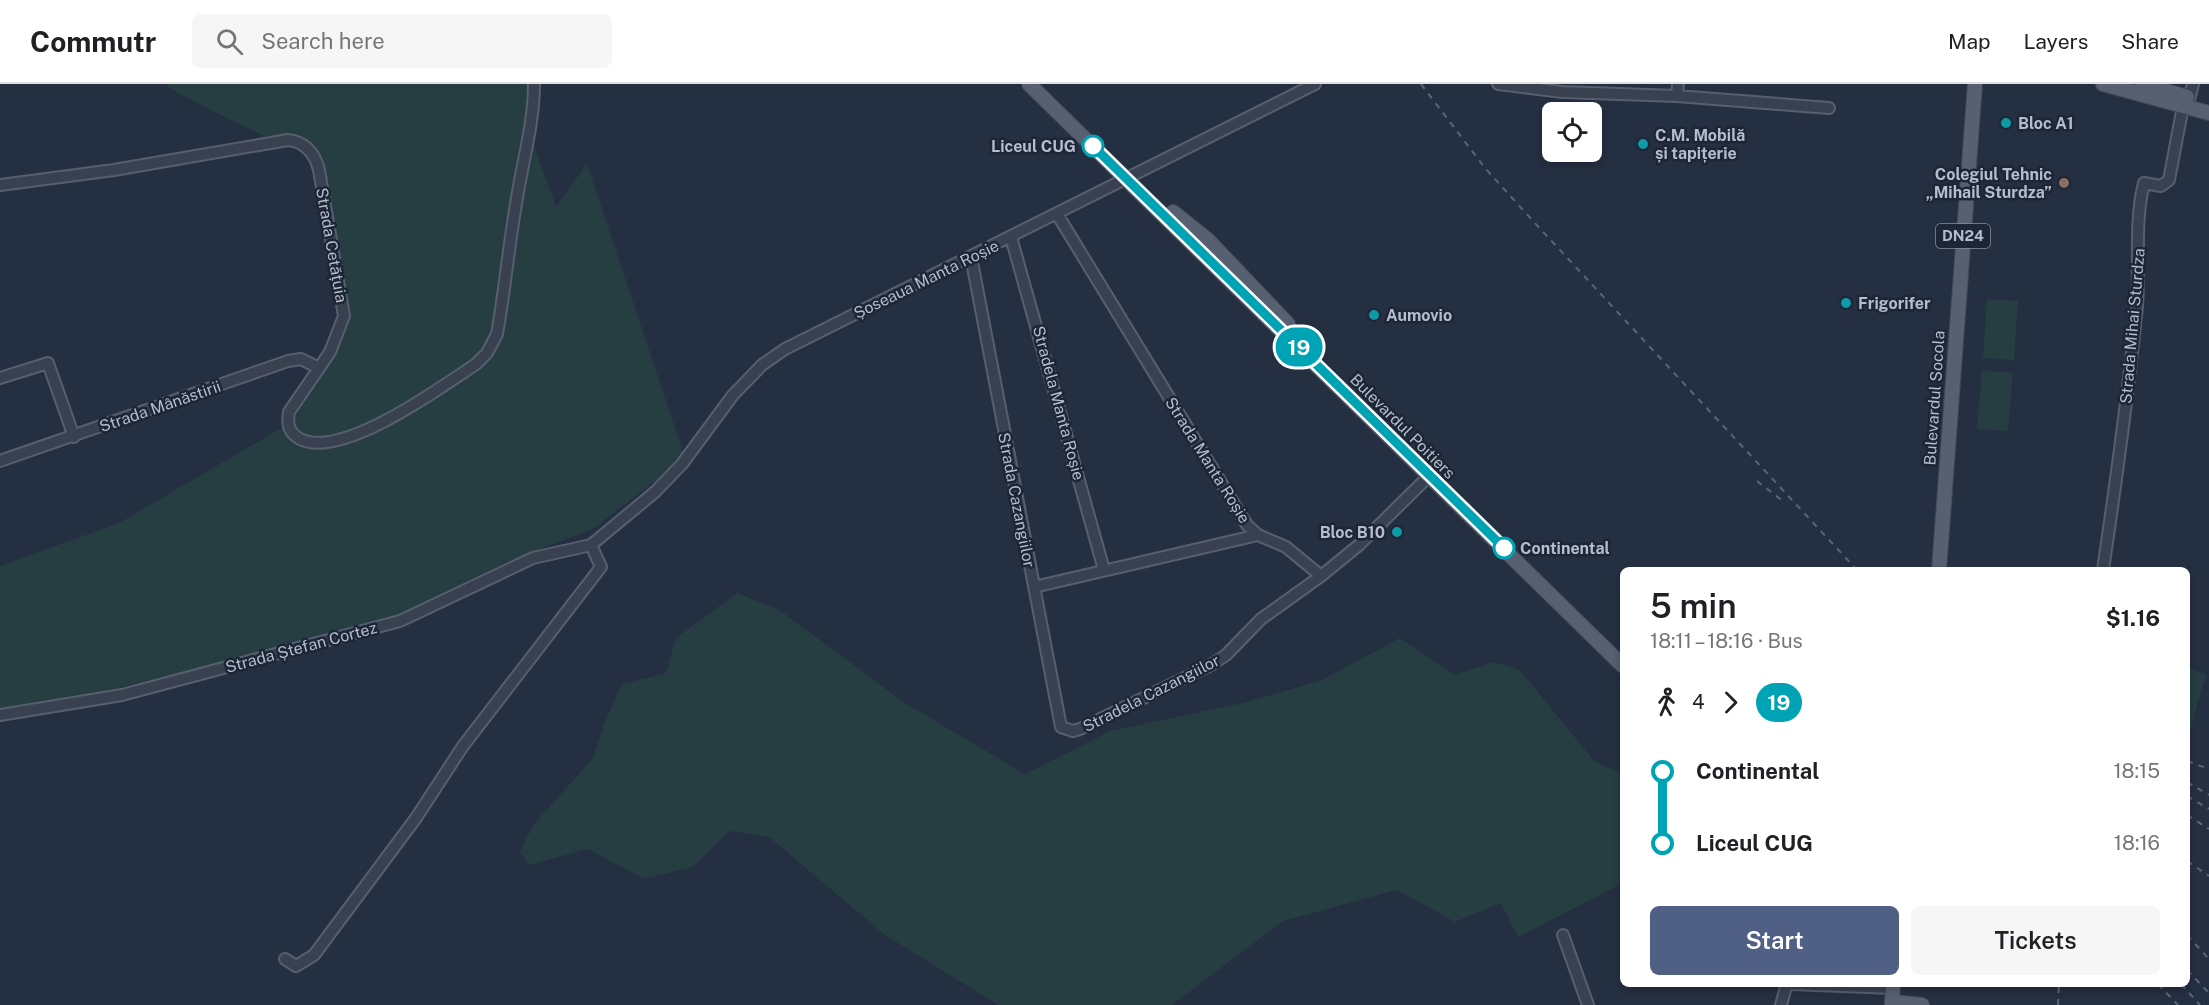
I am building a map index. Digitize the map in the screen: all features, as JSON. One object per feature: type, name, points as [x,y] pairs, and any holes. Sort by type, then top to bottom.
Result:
[{"type":"main road","name":"Bulevardul Poitiers","points":[[1029,84],[1130,176]]},
{"type":"main road","name":"Bulevardul Poitiers","points":[[1042,84],[1130,176],[1620,651]]},
{"type":"main road","name":"Bulevardul Socola","points":[[1939,567],[1947,389],[1966,84]]},
{"type":"main road","name":"Bulevardul Socola","points":[[1930,567],[1975,84]]},
{"type":"main road","points":[[2103,84],[2187,104],[2209,104]]},
{"type":"main road","points":[[2142,84],[2209,113]]},
{"type":"main road","name":"Bulevardul Poitiers","points":[[1433,472],[1620,663]]},
{"type":"main road","points":[[1896,996],[1922,1005]]},
{"type":"street","name":"Strada Cetățuia","points":[[0,185],[288,140],[304,145],[312,153],[320,170],[343,299],[341,328],[319,368],[289,412],[288,424],[292,434],[303,440],[335,441],[380,424],[476,364],[487,352],[497,334],[512,226],[534,106],[534,84]]},
{"type":"street","name":"Șoseaua Manta Roșie","points":[[591,545],[655,492],[682,464],[733,395],[762,366],[791,346],[1315,84]]},
{"type":"street","points":[[1498,84],[1562,92],[1677,96],[1829,108]]},
{"type":"street","points":[[1677,96],[1678,84]]},
{"type":"street","points":[[2187,104],[2193,84]]},
{"type":"street","name":"Strada Mihai Sturdza","points":[[2103,567],[2132,358],[2138,296],[2140,199],[2144,183],[2161,186],[2169,180],[2187,104]]},
{"type":"street","name":"Strada Manta Roșie","points":[[1057,214],[1247,525],[1258,535],[1286,547],[1321,576]]},
{"type":"street","name":"Stradela Manta Roșie","points":[[1011,237],[1104,570]]},
{"type":"street","name":"Strada Cazangiilor","points":[[968,258],[973,267],[1034,587],[1258,535]]},
{"type":"street","name":"Strada Mânăstirii","points":[[0,461],[288,361],[301,359],[319,368]]},
{"type":"street","points":[[0,378],[48,363],[74,437]]},
{"type":"street","points":[[1321,576],[1353,550],[1433,472]]},
{"type":"street","points":[[285,959],[296,966],[304,964],[314,955],[416,818],[463,746],[601,567],[591,545]]},
{"type":"street","name":"Strada Ștefan Cortez","points":[[0,715],[122,695],[391,624],[533,558],[591,545]]},
{"type":"street","name":"Stradela Cazangiilor","points":[[1034,587],[1058,722],[1066,730],[1073,731],[1211,665],[1235,647],[1261,620],[1321,576]]},
{"type":"street","points":[[1563,935],[1588,1005]]},
{"type":"street","points":[[1781,1005],[1786,987]]},
{"type":"street","points":[[1806,987],[1896,996]]},
{"type":"green space","points":[[165,84],[529,84],[534,118],[531,138],[556,206],[587,164],[685,458],[593,529],[509,561],[399,622],[0,715],[0,566],[119,523],[295,420],[300,406],[340,347],[349,319],[322,157],[316,148],[311,142],[301,137],[272,138],[265,136],[199,104]]},
{"type":"green space","points":[[1987,299],[2018,301],[2014,360],[1983,358]]},
{"type":"green space","points":[[1982,370],[2013,373],[2008,431],[1977,429]]},
{"type":"green space","points":[[737,593],[778,609],[905,703],[1025,774],[1110,731],[1243,703],[1322,680],[1400,638],[1455,675],[1494,662],[1520,670],[1595,762],[1620,773],[1620,885],[1518,937],[1501,903],[1455,922],[1397,890],[1283,921],[1172,1005],[998,1005],[885,935],[769,837],[730,831],[693,867],[644,879],[588,849],[529,865],[520,852],[533,825],[593,758],[604,724],[622,684],[666,673],[676,638]]},
{"type":"green space","points":[[2190,668],[2206,675],[2190,731]]},
{"type":"railway","points":[[1421,84],[1485,168],[1854,567]]},
{"type":"railway","points":[[1757,481],[1784,502]]},
{"type":"railway","points":[[2190,762],[2209,769]]},
{"type":"railway","points":[[2190,784],[2209,795]]},
{"type":"railway","points":[[2190,798],[2209,809]]},
{"type":"railway","points":[[2190,817],[2209,829]]},
{"type":"railway","points":[[2190,863],[2209,876]]},
{"type":"railway","points":[[2190,938],[2209,959]]},
{"type":"railway","points":[[2190,973],[2209,993]]},
{"type":"railway","points":[[2058,1005],[2059,987]]},
{"type":"railway","points":[[2161,987],[2178,1005]]},
{"type":"railway","points":[[2184,987],[2200,1005]]},
{"type":"bus line","name":"19","points":[[1093,146],[1504,548]]},
{"type":"place","name":"Bloc A1","points":[[2006,123]]},
{"type":"place","name":"C.M. Mobilă și tapițerie","points":[[1643,144]]},
{"type":"place","name":"Liceul CUG","points":[[1093,146]]},
{"type":"place","name":"Colegiul Tehnic „Mihail Sturdza”","points":[[2064,183]]},
{"type":"place","name":"Frigorifer","points":[[1846,303]]},
{"type":"place","name":"Aumovio","points":[[1374,315]]},
{"type":"place","name":"Bloc B10","points":[[1397,532]]},
{"type":"place","name":"Continental","points":[[1504,548]]}]
